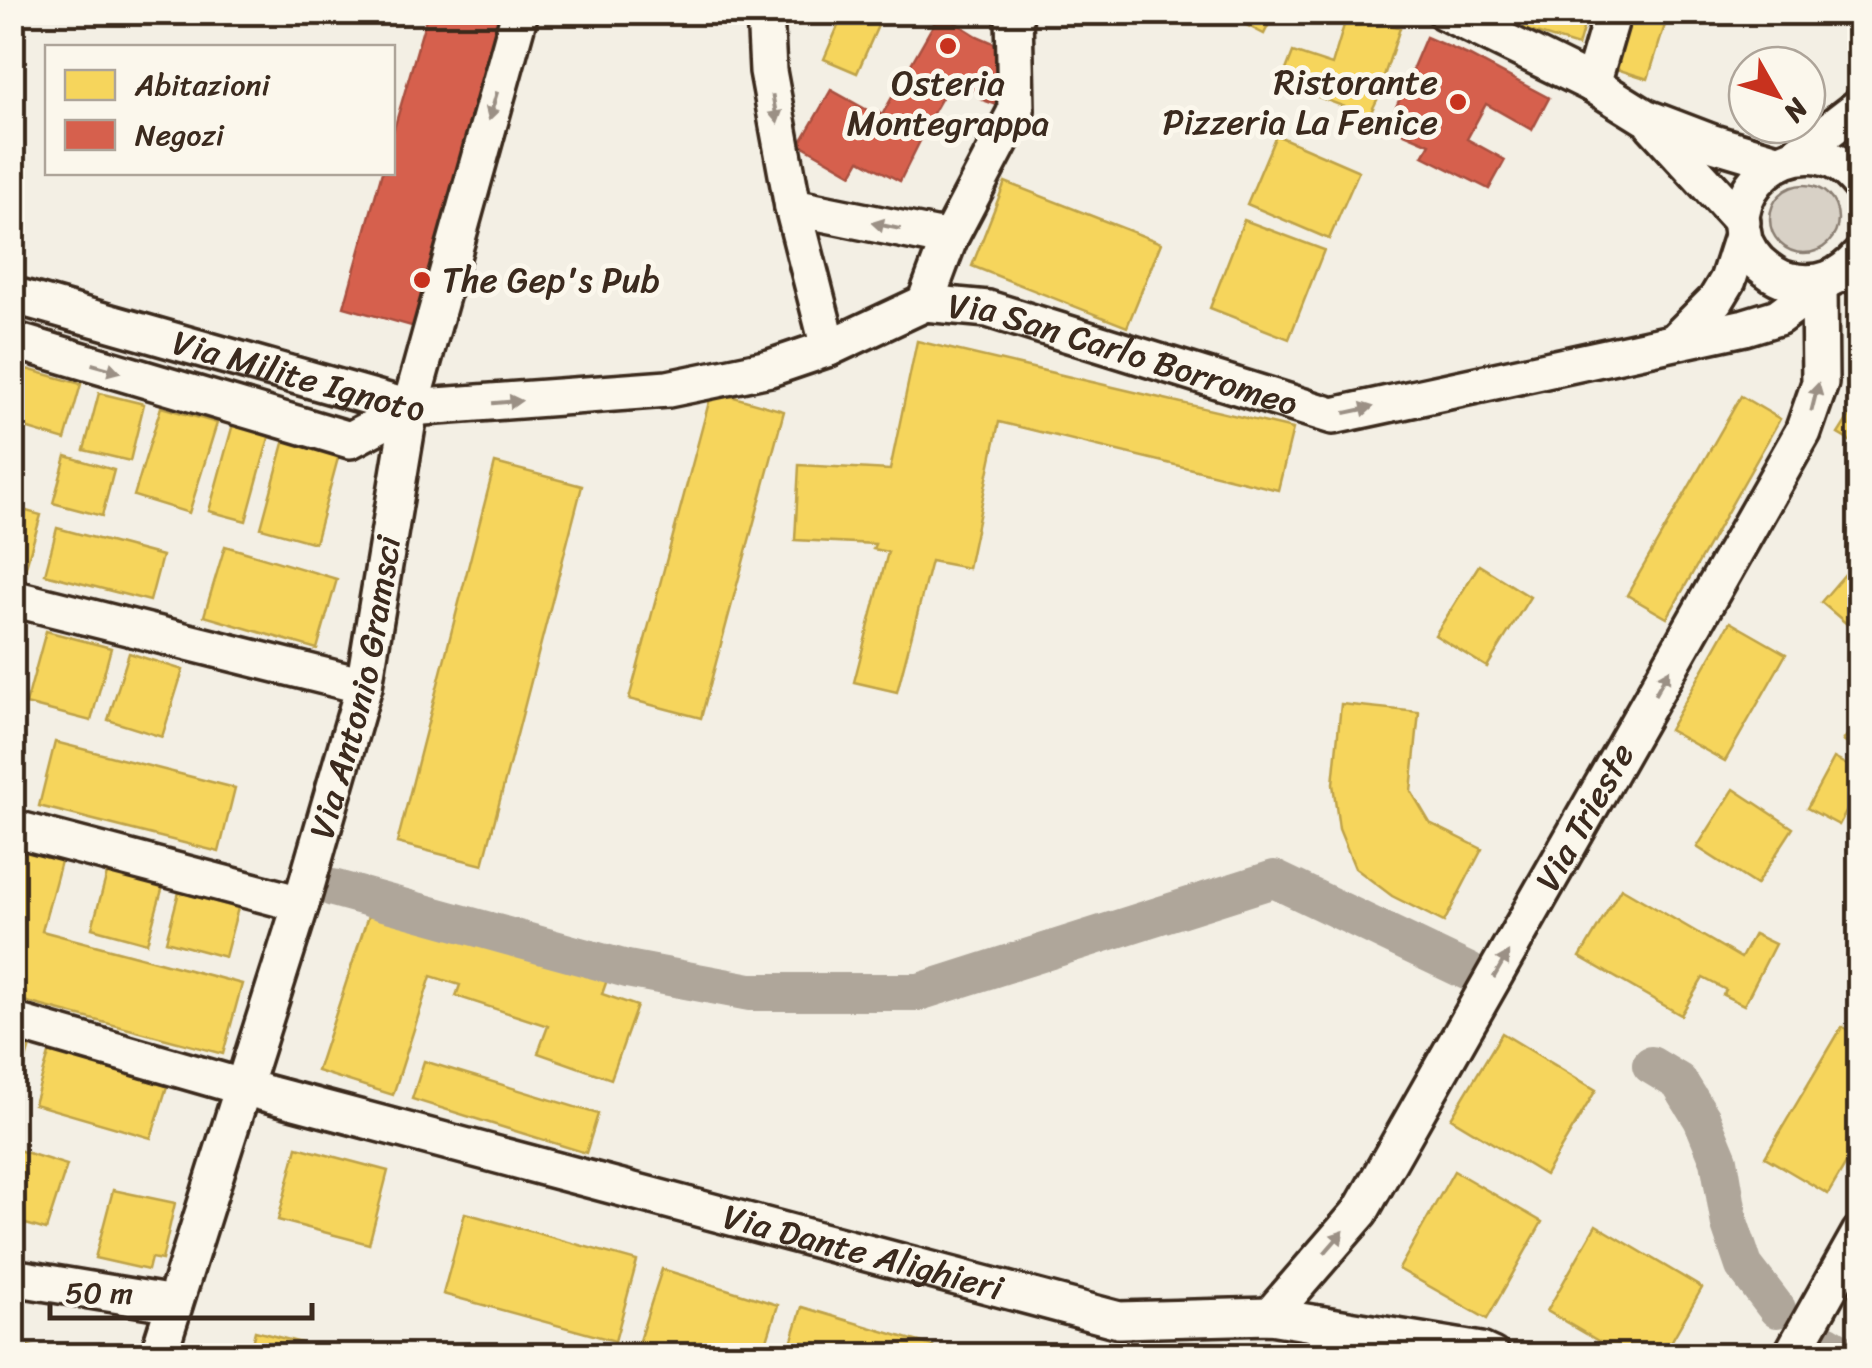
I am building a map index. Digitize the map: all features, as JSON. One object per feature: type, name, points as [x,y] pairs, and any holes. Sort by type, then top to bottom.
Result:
[{"type":"street","name":"Via Antonio Gramsci","points":[[158,1356],[301,904],[364,686],[410,408],[520,12]]},
{"type":"street","points":[[765,12],[768,72],[793,207],[829,348]]},
{"type":"street","points":[[925,303],[949,239],[1016,111],[1014,12]]},
{"type":"street","points":[[1444,12],[1495,24],[1646,117],[1713,143],[1786,159],[1820,156],[1838,163],[1860,184]]},
{"type":"street","points":[[1592,84],[1613,12]]},
{"type":"street","points":[[1676,340],[1716,300],[1728,280],[1746,197],[1759,175],[1860,106]]},
{"type":"street","points":[[1646,117],[1697,170],[1742,227],[1754,258],[1770,272],[1784,280],[1810,284],[1842,273]]},
{"type":"street","points":[[793,207],[949,239]]},
{"type":"street","name":"Via San Carlo Borromeo","points":[[410,408],[668,388],[770,368],[829,348],[925,303],[988,309],[1333,416],[1778,318],[1842,273]]},
{"type":"street","name":"Via Trieste","points":[[1270,1316],[1360,1212],[1803,432],[1820,383],[1842,273]]},
{"type":"street","name":"Via Milite Ignoto","points":[[12,295],[410,408]]},
{"type":"street","name":"Via Milite Ignoto","points":[[12,340],[350,440],[410,408]]},
{"type":"street","points":[[12,598],[364,686]]},
{"type":"street","points":[[12,828],[301,904]]},
{"type":"street","name":"Via Dante Alighieri","points":[[12,1021],[242,1087],[1119,1320],[1270,1316],[1492,1356]]},
{"type":"street","points":[[1791,1356],[1860,1234]]},
{"type":"street","points":[[12,1277],[174,1304]]},
{"type":"shaded area","points":[[1804,185],[1817,187],[1828,195],[1836,206],[1836,232],[1828,243],[1817,251],[1804,253],[1791,251],[1780,243],[1772,232],[1770,219],[1772,206],[1780,195],[1791,187]]},
{"type":"building: Abitazioni","points":[[844,12],[884,12],[857,73],[824,59]]},
{"type":"building: Abitazioni","points":[[1221,12],[1275,12],[1264,34]]},
{"type":"building: Abitazioni","points":[[1348,12],[1400,28],[1382,82],[1385,84],[1369,116],[1281,83],[1293,52],[1332,65]]},
{"type":"building: Abitazioni","points":[[1528,12],[1588,12],[1578,46],[1523,29]]},
{"type":"building: Abitazioni","points":[[1630,12],[1669,12],[1648,79],[1613,68]]},
{"type":"building: Abitazioni","points":[[1276,135],[1359,171],[1329,239],[1247,204]]},
{"type":"building: Abitazioni","points":[[1005,182],[1161,243],[1127,327],[972,266]]},
{"type":"building: Abitazioni","points":[[1244,220],[1324,250],[1289,339],[1210,308]]},
{"type":"building: Abitazioni","points":[[917,341],[1293,429],[1278,490],[999,422],[968,568],[931,561],[897,692],[854,682],[888,552],[873,549],[875,544],[795,540],[799,465],[890,470]]},
{"type":"building: Abitazioni","points":[[12,365],[81,384],[65,440],[12,424]]},
{"type":"building: Abitazioni","points":[[712,391],[784,411],[701,718],[629,699]]},
{"type":"building: Abitazioni","points":[[99,393],[144,404],[130,461],[84,450]]},
{"type":"building: Abitazioni","points":[[1741,396],[1780,419],[1667,618],[1627,595]]},
{"type":"building: Abitazioni","points":[[1860,399],[1860,447],[1838,434]]},
{"type":"building: Abitazioni","points":[[161,407],[217,423],[189,513],[134,496]]},
{"type":"building: Abitazioni","points":[[233,424],[270,434],[246,521],[209,511]]},
{"type":"building: Abitazioni","points":[[287,432],[341,447],[315,543],[261,528]]},
{"type":"building: Abitazioni","points":[[66,456],[114,470],[102,516],[53,503]]},
{"type":"building: Abitazioni","points":[[495,463],[582,486],[483,865],[397,843]]},
{"type":"building: Abitazioni","points":[[12,507],[41,515],[24,573],[12,570]]},
{"type":"building: Abitazioni","points":[[57,528],[162,556],[150,601],[45,574]]},
{"type":"building: Abitazioni","points":[[225,546],[337,579],[317,649],[204,616]]},
{"type":"building: Abitazioni","points":[[1479,565],[1530,597],[1487,667],[1435,635]]},
{"type":"building: Abitazioni","points":[[1852,566],[1860,572],[1860,624],[1854,630],[1821,602]]},
{"type":"building: Abitazioni","points":[[1730,622],[1786,654],[1725,761],[1669,730]]},
{"type":"building: Abitazioni","points":[[46,631],[111,648],[91,721],[26,704]]},
{"type":"building: Abitazioni","points":[[129,653],[183,670],[162,737],[108,720]]},
{"type":"building: Abitazioni","points":[[1341,704],[1419,712],[1411,791],[1430,823],[1482,849],[1444,922],[1392,896],[1355,868],[1339,829],[1333,784]]},
{"type":"building: Abitazioni","points":[[1860,716],[1860,751],[1843,741]]},
{"type":"building: Abitazioni","points":[[55,742],[235,788],[219,852],[39,806]]},
{"type":"building: Abitazioni","points":[[1834,758],[1860,772],[1860,786],[1839,825],[1807,808]]},
{"type":"building: Abitazioni","points":[[1734,789],[1793,828],[1756,885],[1697,847]]},
{"type":"building: Abitazioni","points":[[12,840],[63,854],[42,931],[242,984],[223,1054],[12,998]]},
{"type":"building: Abitazioni","points":[[108,870],[163,886],[147,943],[92,928]]},
{"type":"building: Abitazioni","points":[[1621,888],[1741,958],[1754,934],[1775,944],[1744,1005],[1723,995],[1726,990],[1703,978],[1681,1015],[1580,957]]},
{"type":"building: Abitazioni","points":[[179,892],[238,908],[225,957],[166,941]]},
{"type":"building: Abitazioni","points":[[369,913],[475,940],[476,937],[607,980],[602,994],[637,1006],[611,1079],[538,1053],[548,1026],[456,996],[460,985],[431,976],[393,1095],[317,1071]]},
{"type":"building: Abitazioni","points":[[1842,1027],[1860,1037],[1860,1140],[1828,1194],[1765,1157]]},
{"type":"building: Abitazioni","points":[[1502,1033],[1596,1090],[1545,1175],[1451,1118]]},
{"type":"building: Abitazioni","points":[[12,1041],[30,1046],[16,1093],[12,1092]]},
{"type":"building: Abitazioni","points":[[50,1051],[167,1086],[151,1138],[34,1104]]},
{"type":"building: Abitazioni","points":[[424,1061],[598,1114],[586,1153],[412,1099]]},
{"type":"building: Abitazioni","points":[[297,1147],[388,1171],[369,1244],[278,1220]]},
{"type":"building: Abitazioni","points":[[15,1149],[67,1165],[46,1230],[12,1220]]},
{"type":"building: Abitazioni","points":[[1454,1171],[1542,1222],[1487,1319],[1399,1269]]},
{"type":"building: Abitazioni","points":[[113,1190],[175,1203],[162,1260],[151,1258],[148,1270],[95,1258]]},
{"type":"building: Abitazioni","points":[[465,1213],[637,1261],[615,1341],[443,1294]]},
{"type":"building: Abitazioni","points":[[1596,1225],[1702,1288],[1663,1356],[1624,1356],[1547,1311]]},
{"type":"building: Abitazioni","points":[[662,1269],[778,1305],[762,1356],[663,1356],[637,1347]]},
{"type":"building: Abitazioni","points":[[802,1307],[933,1346],[931,1352],[943,1356],[787,1356]]},
{"type":"building: Abitazioni","points":[[255,1331],[340,1353],[340,1356],[249,1356]]},
{"type":"building: Abitazioni","points":[[12,1341],[61,1356],[12,1356]]},
{"type":"building: Negozi","points":[[428,12],[505,14],[415,327],[344,307],[381,175],[395,175],[395,126]]},
{"type":"building: Negozi","points":[[940,13],[1005,48],[997,64],[1010,68],[997,105],[980,99],[982,95],[952,80],[900,181],[860,160],[852,174],[800,144],[831,90],[882,115]]},
{"type":"building: Negozi","points":[[1426,37],[1549,98],[1532,130],[1486,104],[1467,139],[1505,160],[1489,189],[1423,156],[1430,144],[1388,126]]},
{"type":"waterway","points":[[333,888],[627,969],[750,992],[919,992],[1274,879],[1469,972]]},
{"type":"waterway","points":[[1651,1065],[1679,1082],[1702,1119],[1719,1160],[1730,1225],[1744,1266],[1777,1309]]},
{"type":"waterway","points":[[1826,1343],[1847,1356]]},
{"type":"place","name":"Osteria Montegrappa","points":[[948,46]]},
{"type":"place","name":"Ristorante Pizzeria La Fenice","points":[[1458,102]]},
{"type":"place","name":"The Gep's Pub","points":[[422,280]]}]
